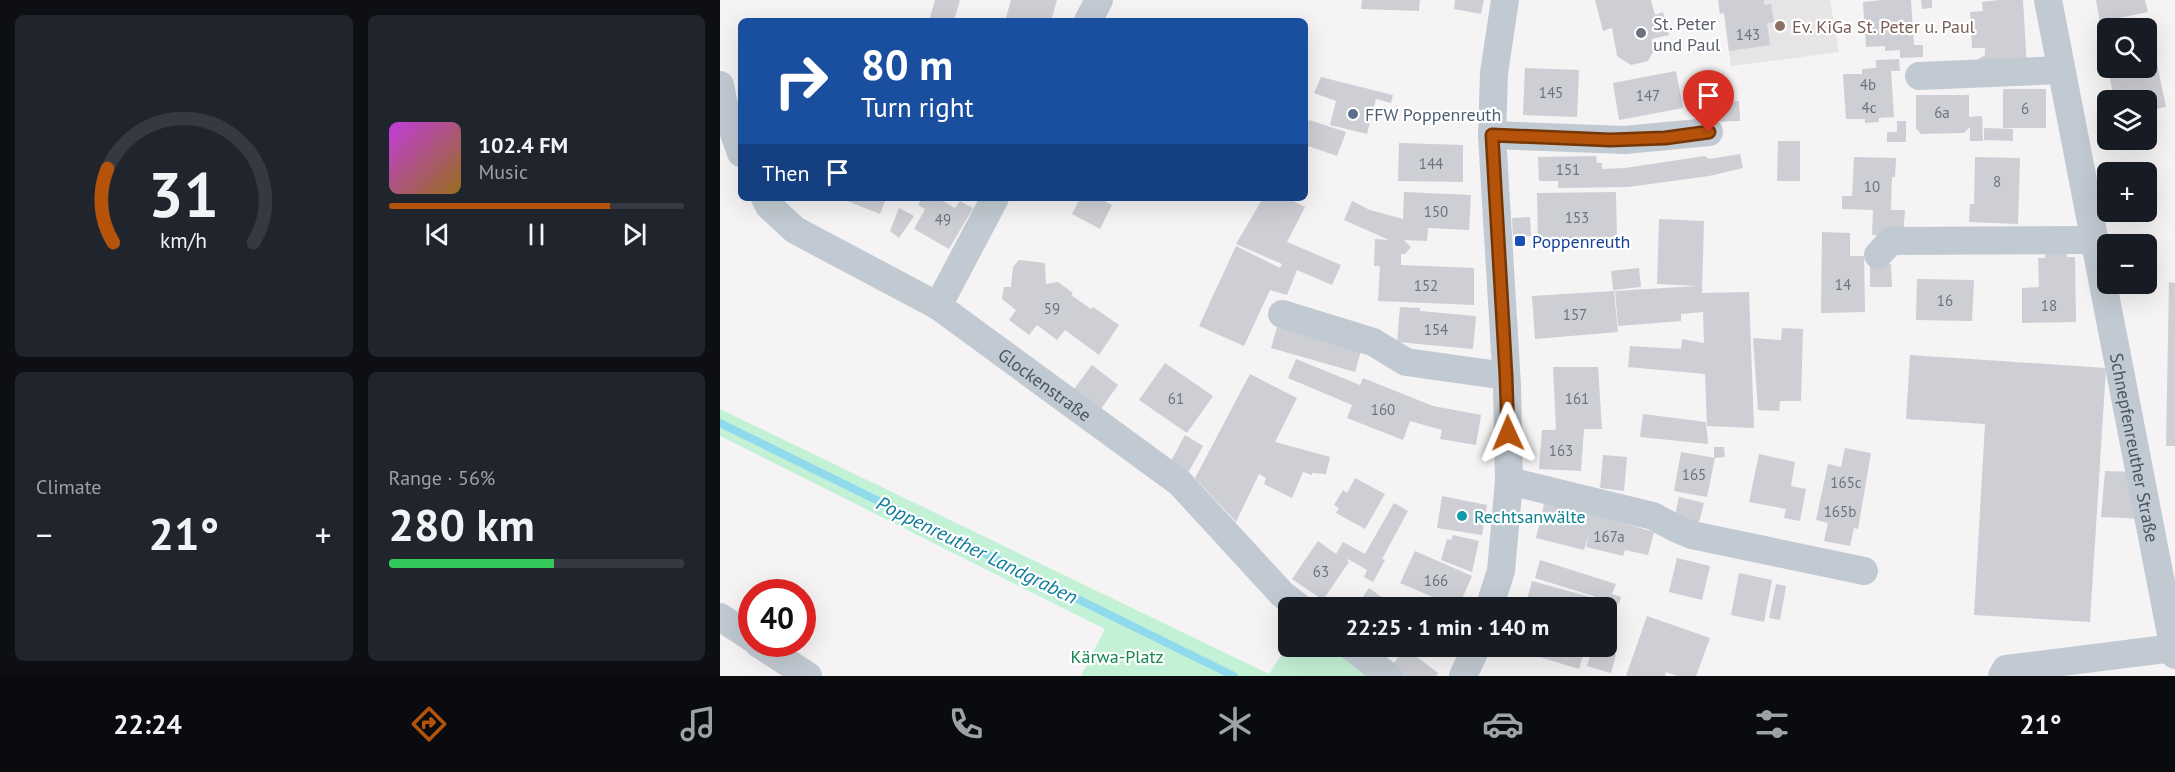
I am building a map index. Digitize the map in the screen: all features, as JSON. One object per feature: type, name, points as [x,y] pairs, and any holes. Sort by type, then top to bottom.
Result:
[{"type":"street","points":[[1090,18],[1099,0]]},
{"type":"street","points":[[1493,597],[1501,571],[1509,481],[1506,376],[1492,135],[1494,73],[1505,0]]},
{"type":"street","name":"Schnepfenreuther Straße","points":[[2048,0],[2094,240],[2171,609],[2174,652]]},
{"type":"street","points":[[1919,76],[2061,70]]},
{"type":"street","points":[[720,85],[724,105],[738,145]]},
{"type":"street","points":[[1492,135],[1615,140],[1665,138],[1709,132]]},
{"type":"street","name":"Glockenstraße","points":[[766,201],[795,230],[938,306],[1180,483],[1286,597]]},
{"type":"street","points":[[938,306],[993,201]]},
{"type":"street","points":[[1878,255],[1891,241],[2094,240]]},
{"type":"street","points":[[1282,314],[1373,342],[1406,362],[1506,376]]},
{"type":"street","points":[[1509,481],[1653,516],[1692,535],[1864,572]]},
{"type":"street","points":[[720,617],[738,629]]},
{"type":"street","points":[[2002,676],[2006,669],[2174,652]]},
{"type":"street","points":[[779,657],[808,676]]},
{"type":"street","points":[[1364,657],[1388,676]]},
{"type":"street","points":[[1463,676],[1472,657]]},
{"type":"shaded area","name":"Ev. KiGa St. Peter u. Paul","points":[[1722,0],[1830,0],[1839,52],[1731,66]]},
{"type":"green space","name":"Kärwa-Platz","points":[[720,409],[1269,674],[1280,657],[1341,657],[1365,676],[1081,676],[1105,629],[720,436]]},
{"type":"building","points":[[935,0],[960,0],[955,18],[930,18]]},
{"type":"building","points":[[1011,0],[1057,0],[1052,18],[1006,18]]},
{"type":"building","points":[[1362,0],[1420,0],[1419,11],[1361,9]]},
{"type":"building","points":[[1455,0],[1484,0],[1481,14],[1454,9]]},
{"type":"building","name":"St. Peter und Paul","points":[[1595,0],[1651,0],[1655,15],[1663,12],[1669,35],[1652,39],[1655,48],[1648,61],[1631,65],[1617,56],[1612,28],[1603,31]]},
{"type":"building","points":[[1718,0],[1764,0],[1764,5],[1771,4],[1774,22],[1767,23],[1770,45],[1729,51],[1724,13],[1720,14]]},
{"type":"building","points":[[1911,0],[1914,45],[1923,45],[1923,57],[1900,58],[1900,50],[1885,51],[1885,46],[1866,47],[1863,2]]},
{"type":"building","points":[[1921,0],[1932,0],[1932,8],[1922,9]]},
{"type":"building","points":[[2023,0],[2027,68],[1975,61],[1985,55],[1985,48],[1972,48],[1970,12],[1983,11],[1982,2]]},
{"type":"building","points":[[2096,0],[2145,0],[2148,12],[2119,18],[2099,18]]},
{"type":"building","points":[[1899,59],[1900,71],[1891,71],[1894,117],[1879,118],[1879,122],[1865,123],[1865,119],[1846,119],[1843,74],[1862,74],[1862,69],[1876,68],[1876,60]]},
{"type":"building","points":[[2157,64],[2166,107],[2157,109],[2157,90],[2112,90],[2110,78],[2157,78]]},
{"type":"building","points":[[1525,68],[1579,70],[1577,117],[1523,115]]},
{"type":"building","points":[[1676,71],[1683,108],[1619,120],[1613,83]]},
{"type":"building","name":"FFW Poppenreuth","points":[[1321,77],[1393,95],[1391,103],[1376,99],[1367,134],[1330,125],[1336,101],[1314,93]]},
{"type":"building","points":[[2003,89],[2046,89],[2046,128],[2003,128]]},
{"type":"building","points":[[1916,95],[1969,95],[1969,117],[1982,116],[1983,141],[1970,141],[1970,127],[1964,133],[1921,134],[1916,128]]},
{"type":"building","points":[[1739,101],[1740,121],[1705,122],[1704,103]]},
{"type":"building","points":[[1309,120],[1346,132],[1337,156],[1308,146]]},
{"type":"building","points":[[1897,121],[1906,121],[1906,142],[1887,142],[1887,132],[1897,132]]},
{"type":"building","points":[[1984,128],[2013,129],[2013,141],[1984,140]]},
{"type":"building","points":[[1778,141],[1800,141],[1800,181],[1777,181]]},
{"type":"building","points":[[1399,143],[1463,145],[1463,182],[1398,181]]},
{"type":"building","points":[[1740,154],[1743,168],[1709,176],[1628,187],[1558,188],[1558,181],[1539,181],[1538,157],[1596,156],[1597,163],[1602,163],[1602,169]]},
{"type":"building","points":[[1854,157],[1896,158],[1895,177],[1892,177],[1891,210],[1905,210],[1903,236],[1872,235],[1873,210],[1842,209],[1842,196],[1852,196]]},
{"type":"building","points":[[1975,157],[2020,158],[2018,224],[1969,222],[1970,204],[1974,204]]},
{"type":"building","points":[[1404,192],[1471,195],[1469,230],[1428,228],[1427,241],[1404,240],[1411,247],[1405,254],[1401,254],[1401,265],[1474,268],[1474,305],[1378,301],[1380,266],[1374,266],[1375,239],[1389,240],[1344,220],[1352,201],[1370,210],[1403,219]]},
{"type":"building","points":[[1616,192],[1617,241],[1538,242],[1537,193]]},
{"type":"building","points":[[847,201],[885,201],[880,214]]},
{"type":"building","points":[[920,201],[943,201],[955,208],[960,201],[973,208],[949,249],[914,229],[925,209],[918,205]]},
{"type":"building","points":[[1078,201],[1106,201],[1112,205],[1100,229],[1072,214]]},
{"type":"building","points":[[1261,201],[1294,201],[1305,207],[1287,242],[1341,265],[1332,285],[1297,270],[1287,295],[1270,290],[1244,346],[1199,326],[1236,246],[1280,268],[1282,264],[1236,244]]},
{"type":"building","points":[[899,208],[914,216],[899,238],[890,231]]},
{"type":"building","points":[[1530,217],[1531,236],[1513,237],[1512,218]]},
{"type":"building","points":[[1659,219],[1704,221],[1702,293],[1749,292],[1754,428],[1707,426],[1705,374],[1628,367],[1630,346],[1681,349],[1682,339],[1704,343],[1703,312],[1681,314],[1681,321],[1618,326],[1615,291],[1698,286],[1657,284]]},
{"type":"building","points":[[1822,232],[1850,233],[1850,256],[1864,256],[1865,312],[1821,313]]},
{"type":"building","points":[[2067,244],[2067,257],[2075,257],[2076,322],[2022,323],[2022,288],[2039,287],[2038,258],[2045,258],[2045,245]]},
{"type":"building","points":[[1019,260],[1045,263],[1046,284],[1058,282],[1073,293],[1071,295],[1119,325],[1099,355],[1065,330],[1057,340],[1037,325],[1029,335],[1009,320],[1016,310],[1002,299],[1004,287],[1011,287],[1013,267]]},
{"type":"building","points":[[1870,264],[1891,264],[1892,287],[1870,287]]},
{"type":"building","points":[[1639,268],[1641,287],[1613,290],[1611,271]]},
{"type":"building","points":[[1917,279],[1974,280],[1972,321],[1916,320]]},
{"type":"building","points":[[2169,282],[2175,283],[2175,446],[2166,446]]},
{"type":"building","points":[[1614,291],[1618,332],[1535,339],[1532,296]]},
{"type":"building","points":[[1400,307],[1476,316],[1473,349],[1397,342]]},
{"type":"building","points":[[1277,327],[1361,351],[1355,372],[1271,348]]},
{"type":"building","points":[[1782,328],[1803,329],[1801,401],[1780,401],[1779,411],[1758,410],[1753,338],[1781,340]]},
{"type":"building","points":[[1910,355],[2106,368],[2090,622],[1974,615],[1985,424],[1906,419]]},
{"type":"building","points":[[1296,359],[1360,385],[1363,378],[1433,406],[1481,415],[1476,445],[1440,439],[1442,430],[1410,421],[1403,440],[1347,418],[1352,405],[1288,378]]},
{"type":"building","points":[[1165,363],[1213,396],[1187,433],[1139,400]]},
{"type":"building","points":[[1092,365],[1118,385],[1101,409],[1074,389]]},
{"type":"building","points":[[1553,367],[1598,367],[1602,429],[1584,429],[1581,471],[1539,469],[1542,430],[1556,430]]},
{"type":"building","points":[[1250,374],[1297,398],[1275,442],[1330,457],[1326,474],[1312,473],[1312,475],[1303,472],[1292,498],[1264,484],[1266,478],[1259,474],[1236,522],[1195,478]]},
{"type":"building","points":[[1643,414],[1706,422],[1708,444],[1640,437]]},
{"type":"building","points":[[1185,435],[1203,446],[1188,473],[1170,463]]},
{"type":"building","points":[[1714,447],[1724,447],[1725,457],[1714,458]]},
{"type":"building","points":[[1845,448],[1871,453],[1858,529],[1854,528],[1850,546],[1824,541],[1828,523],[1816,520],[1828,464],[1841,467]]},
{"type":"building","points":[[1681,452],[1715,458],[1707,497],[1674,491]]},
{"type":"building","points":[[1759,454],[1795,462],[1791,486],[1806,489],[1800,521],[1784,518],[1786,509],[1749,502]]},
{"type":"building","points":[[1603,455],[1627,457],[1624,491],[1600,488]]},
{"type":"building","points":[[2105,471],[2135,472],[2144,519],[2101,517]]},
{"type":"building","points":[[1355,478],[1385,494],[1365,529],[1336,513],[1339,508],[1334,505],[1343,490],[1347,493]]},
{"type":"building","name":"Rechtsanwälte","points":[[1442,496],[1487,505],[1482,535],[1437,528]]},
{"type":"building","points":[[1679,497],[1704,503],[1698,526],[1674,520]]},
{"type":"building","points":[[1545,500],[1654,532],[1648,555],[1625,550],[1623,556],[1586,547],[1589,533],[1584,550],[1536,538]]},
{"type":"building","points":[[1394,503],[1408,511],[1382,559],[1385,560],[1373,582],[1364,577],[1367,570],[1348,559],[1349,562],[1325,597],[1319,597],[1292,579],[1318,541],[1336,554],[1343,542],[1365,554]]},
{"type":"building","points":[[1453,535],[1479,541],[1472,572],[1441,560],[1447,539],[1451,540]]},
{"type":"building","points":[[1415,551],[1472,576],[1463,597],[1432,597],[1400,583]]},
{"type":"building","points":[[1677,558],[1710,566],[1702,600],[1669,592]]},
{"type":"building","points":[[1540,560],[1616,584],[1612,594],[1621,597],[1619,604],[1617,597],[1596,597],[1535,578]]},
{"type":"building","points":[[1739,573],[1772,580],[1764,622],[1731,615]]},
{"type":"building","points":[[1532,581],[1590,597],[1528,597]]},
{"type":"building","points":[[1776,584],[1786,586],[1780,620],[1769,618]]},
{"type":"building","points":[[1369,588],[1382,597],[1363,597]]},
{"type":"building","points":[[1647,616],[1710,638],[1696,676],[1677,676],[1666,672],[1665,676],[1626,676]]},
{"type":"building","points":[[1398,657],[1417,657],[1438,673],[1436,676],[1400,676],[1390,668]]},
{"type":"building","points":[[1540,657],[1583,657],[1579,669]]},
{"type":"building","points":[[1590,657],[1615,657],[1611,673],[1587,666]]},
{"type":"waterway","name":"Poppenreuther Landgraben","points":[[720,423],[1234,676]]},
{"type":"place","name":"Ev. KiGa St. Peter u. Paul","points":[[1780,26]]},
{"type":"place","name":"St. Peter und Paul","points":[[1641,33]]},
{"type":"place","name":"FFW Poppenreuth","points":[[1353,114]]},
{"type":"place","name":"Poppenreuth","points":[[1520,241]]},
{"type":"place","name":"Rechtsanwälte","points":[[1462,516]]},
{"type":"route","points":[[1508,433],[1492,135],[1625,140],[1665,138],[1709,132]]}]
